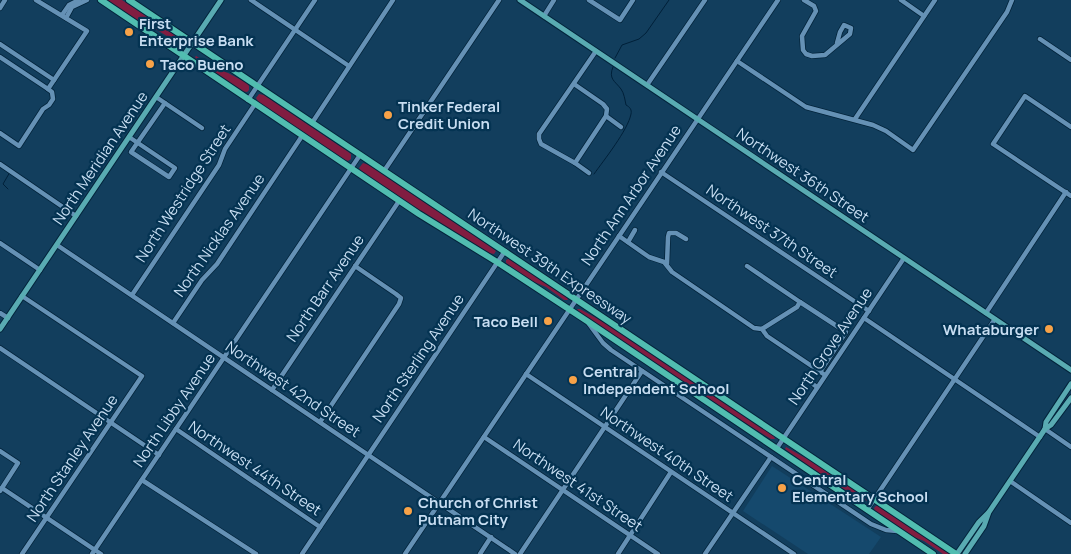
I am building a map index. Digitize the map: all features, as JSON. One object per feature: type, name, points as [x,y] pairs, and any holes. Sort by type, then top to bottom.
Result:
[{"type":"highway","name":"Northwest 39th Expressway","points":[[100,0],[399,201],[570,309],[933,554]]},
{"type":"highway","name":"Northwest 39th Expressway","points":[[129,0],[956,554]]},
{"type":"main road","name":"North Meridian Avenue","points":[[0,330],[221,0]]},
{"type":"main road","name":"Northwest 36th Street","points":[[520,0],[1071,370]]},
{"type":"main road","points":[[1045,429],[1046,422],[1071,384]]},
{"type":"main road","points":[[956,554],[978,522],[989,512],[1045,429],[1051,425],[1071,398]]},
{"type":"main road","points":[[965,554],[984,526],[989,512]]},
{"type":"street","points":[[0,8],[5,0]]},
{"type":"street","points":[[36,0],[87,31],[48,89]]},
{"type":"street","points":[[64,16],[69,4],[79,0]]},
{"type":"street","points":[[64,16],[72,7],[87,0]]},
{"type":"street","points":[[251,0],[349,66]]},
{"type":"street","points":[[248,100],[315,0]]},
{"type":"street","points":[[312,123],[392,2],[385,0]]},
{"type":"street","points":[[384,171],[499,0]]},
{"type":"street","points":[[544,16],[554,0]]},
{"type":"street","points":[[591,1],[620,20],[633,0]]},
{"type":"street","points":[[647,85],[705,0]]},
{"type":"street","name":"North Ann Arbor Avenue","points":[[405,554],[778,0]]},
{"type":"street","points":[[804,0],[814,6],[816,11],[802,36],[803,50],[806,54],[818,56],[832,50],[837,43]]},
{"type":"street","points":[[901,0],[924,16]]},
{"type":"street","points":[[855,119],[935,0]]},
{"type":"street","points":[[737,61],[806,106],[855,119],[886,131],[913,150],[1007,12],[1012,0]]},
{"type":"street","points":[[1040,39],[1071,60]]},
{"type":"street","points":[[0,44],[54,80]]},
{"type":"street","points":[[589,173],[541,144],[538,139],[539,134],[596,51]]},
{"type":"street","points":[[0,57],[52,92],[53,99],[43,109],[19,146],[0,133]]},
{"type":"street","points":[[574,84],[603,104],[607,109],[606,116],[575,163]]},
{"type":"street","points":[[1071,127],[1025,96],[994,144],[1071,196]]},
{"type":"street","points":[[156,97],[202,128]]},
{"type":"street","points":[[129,138],[138,143],[175,168],[169,178],[131,152],[138,143],[165,103]]},
{"type":"street","name":"North Westridge Street","points":[[132,295],[219,165],[225,149],[255,104]]},
{"type":"street","points":[[606,116],[620,127]]},
{"type":"street","name":"North Nicklas Avenue","points":[[173,323],[202,280],[217,264],[302,136]]},
{"type":"street","name":"North Libby Avenue","points":[[94,552],[360,155]]},
{"type":"street","points":[[0,164],[76,216]]},
{"type":"street","name":"Northwest 37th Street","points":[[661,172],[869,311]]},
{"type":"street","points":[[986,313],[1066,192]]},
{"type":"street","name":"North Barr Avenue","points":[[272,390],[399,201]]},
{"type":"street","points":[[628,242],[635,230]]},
{"type":"street","points":[[686,239],[670,233],[668,237],[667,264],[672,272],[754,328],[762,329],[796,307],[800,302]]},
{"type":"street","points":[[619,236],[650,257],[667,264]]},
{"type":"street","points":[[0,243],[40,270]]},
{"type":"street","name":"Northwest 42nd Street","points":[[57,245],[516,554]]},
{"type":"street","name":"North Sterling Avenue","points":[[302,554],[505,251]]},
{"type":"street","name":"North Grove Avenue","points":[[777,448],[904,258]]},
{"type":"street","points":[[320,422],[399,304],[401,298],[354,266]]},
{"type":"street","points":[[747,266],[852,336]]},
{"type":"street","name":"North Stanley Avenue","points":[[22,296],[142,376],[22,554]]},
{"type":"street","points":[[0,313],[8,318]]},
{"type":"street","points":[[864,318],[1040,436]]},
{"type":"street","points":[[867,510],[995,319]]},
{"type":"street","name":"Northwest 39th Expressway","points":[[587,321],[603,344],[642,371],[871,524],[886,530],[898,531]]},
{"type":"street","points":[[762,329],[767,336],[825,375]]},
{"type":"street","points":[[820,372],[846,332]]},
{"type":"street","points":[[0,348],[159,455]]},
{"type":"street","points":[[520,554],[642,371]]},
{"type":"street","name":"Northwest 40th Street","points":[[526,374],[794,554]]},
{"type":"street","points":[[807,380],[817,387]]},
{"type":"street","name":"Northwest 44th Street","points":[[176,429],[320,527]]},
{"type":"street","points":[[1045,429],[1071,447]]},
{"type":"street","name":"Northwest 41st Street","points":[[484,437],[658,554]]},
{"type":"street","points":[[0,451],[18,463],[1,489],[46,517],[94,552],[101,554]]},
{"type":"street","points":[[705,554],[770,457]]},
{"type":"street","points":[[618,554],[671,472]]},
{"type":"street","points":[[142,480],[256,554]]},
{"type":"street","points":[[1010,481],[1071,523]]},
{"type":"street","points":[[480,554],[491,538]]},
{"type":"shaded area","points":[[106,0],[122,0],[176,36],[180,40],[180,44],[157,30],[138,22]]},
{"type":"shaded area","points":[[196,56],[247,83],[249,90],[247,92],[240,91],[200,63]]},
{"type":"shaded area","points":[[259,94],[264,95],[347,151],[351,154],[351,159],[348,161],[342,159],[259,103],[256,98]]},
{"type":"shaded area","points":[[363,163],[369,165],[488,245],[496,251],[494,254],[489,253],[443,226],[363,173],[359,168]]},
{"type":"shaded area","points":[[508,259],[511,259],[566,295],[568,300],[564,300],[546,287],[532,281],[506,263]]},
{"type":"shaded area","points":[[577,309],[614,328],[773,435],[775,439],[771,439],[742,421],[580,313]]},
{"type":"shaded area","points":[[786,447],[865,496],[867,501],[834,484],[785,449]]},
{"type":"shaded area","name":"Central Elementary School","points":[[772,466],[881,537],[869,554],[808,554],[743,511]]},
{"type":"shaded area","points":[[876,506],[950,554],[943,554],[924,541],[914,537],[875,511],[874,508]]},
{"type":"waterway","points":[[615,58],[622,45],[639,39],[646,33],[669,0]]},
{"type":"waterway","points":[[594,174],[621,136],[631,114],[622,91],[612,77],[613,67]]},
{"type":"waterway","points":[[8,189],[3,184],[10,172]]},
{"type":"place","name":"First Enterprise Bank","points":[[129,32]]},
{"type":"place","name":"Taco Bueno","points":[[150,64]]},
{"type":"place","name":"Tinker Federal Credit Union","points":[[388,115]]},
{"type":"place","name":"Taco Bell","points":[[548,321]]},
{"type":"place","name":"Whataburger","points":[[1049,329]]},
{"type":"place","name":"Central Independent School","points":[[573,380]]},
{"type":"place","name":"Central Elementary School","points":[[782,488]]},
{"type":"place","name":"Church of Christ Putnam City","points":[[408,511]]}]
